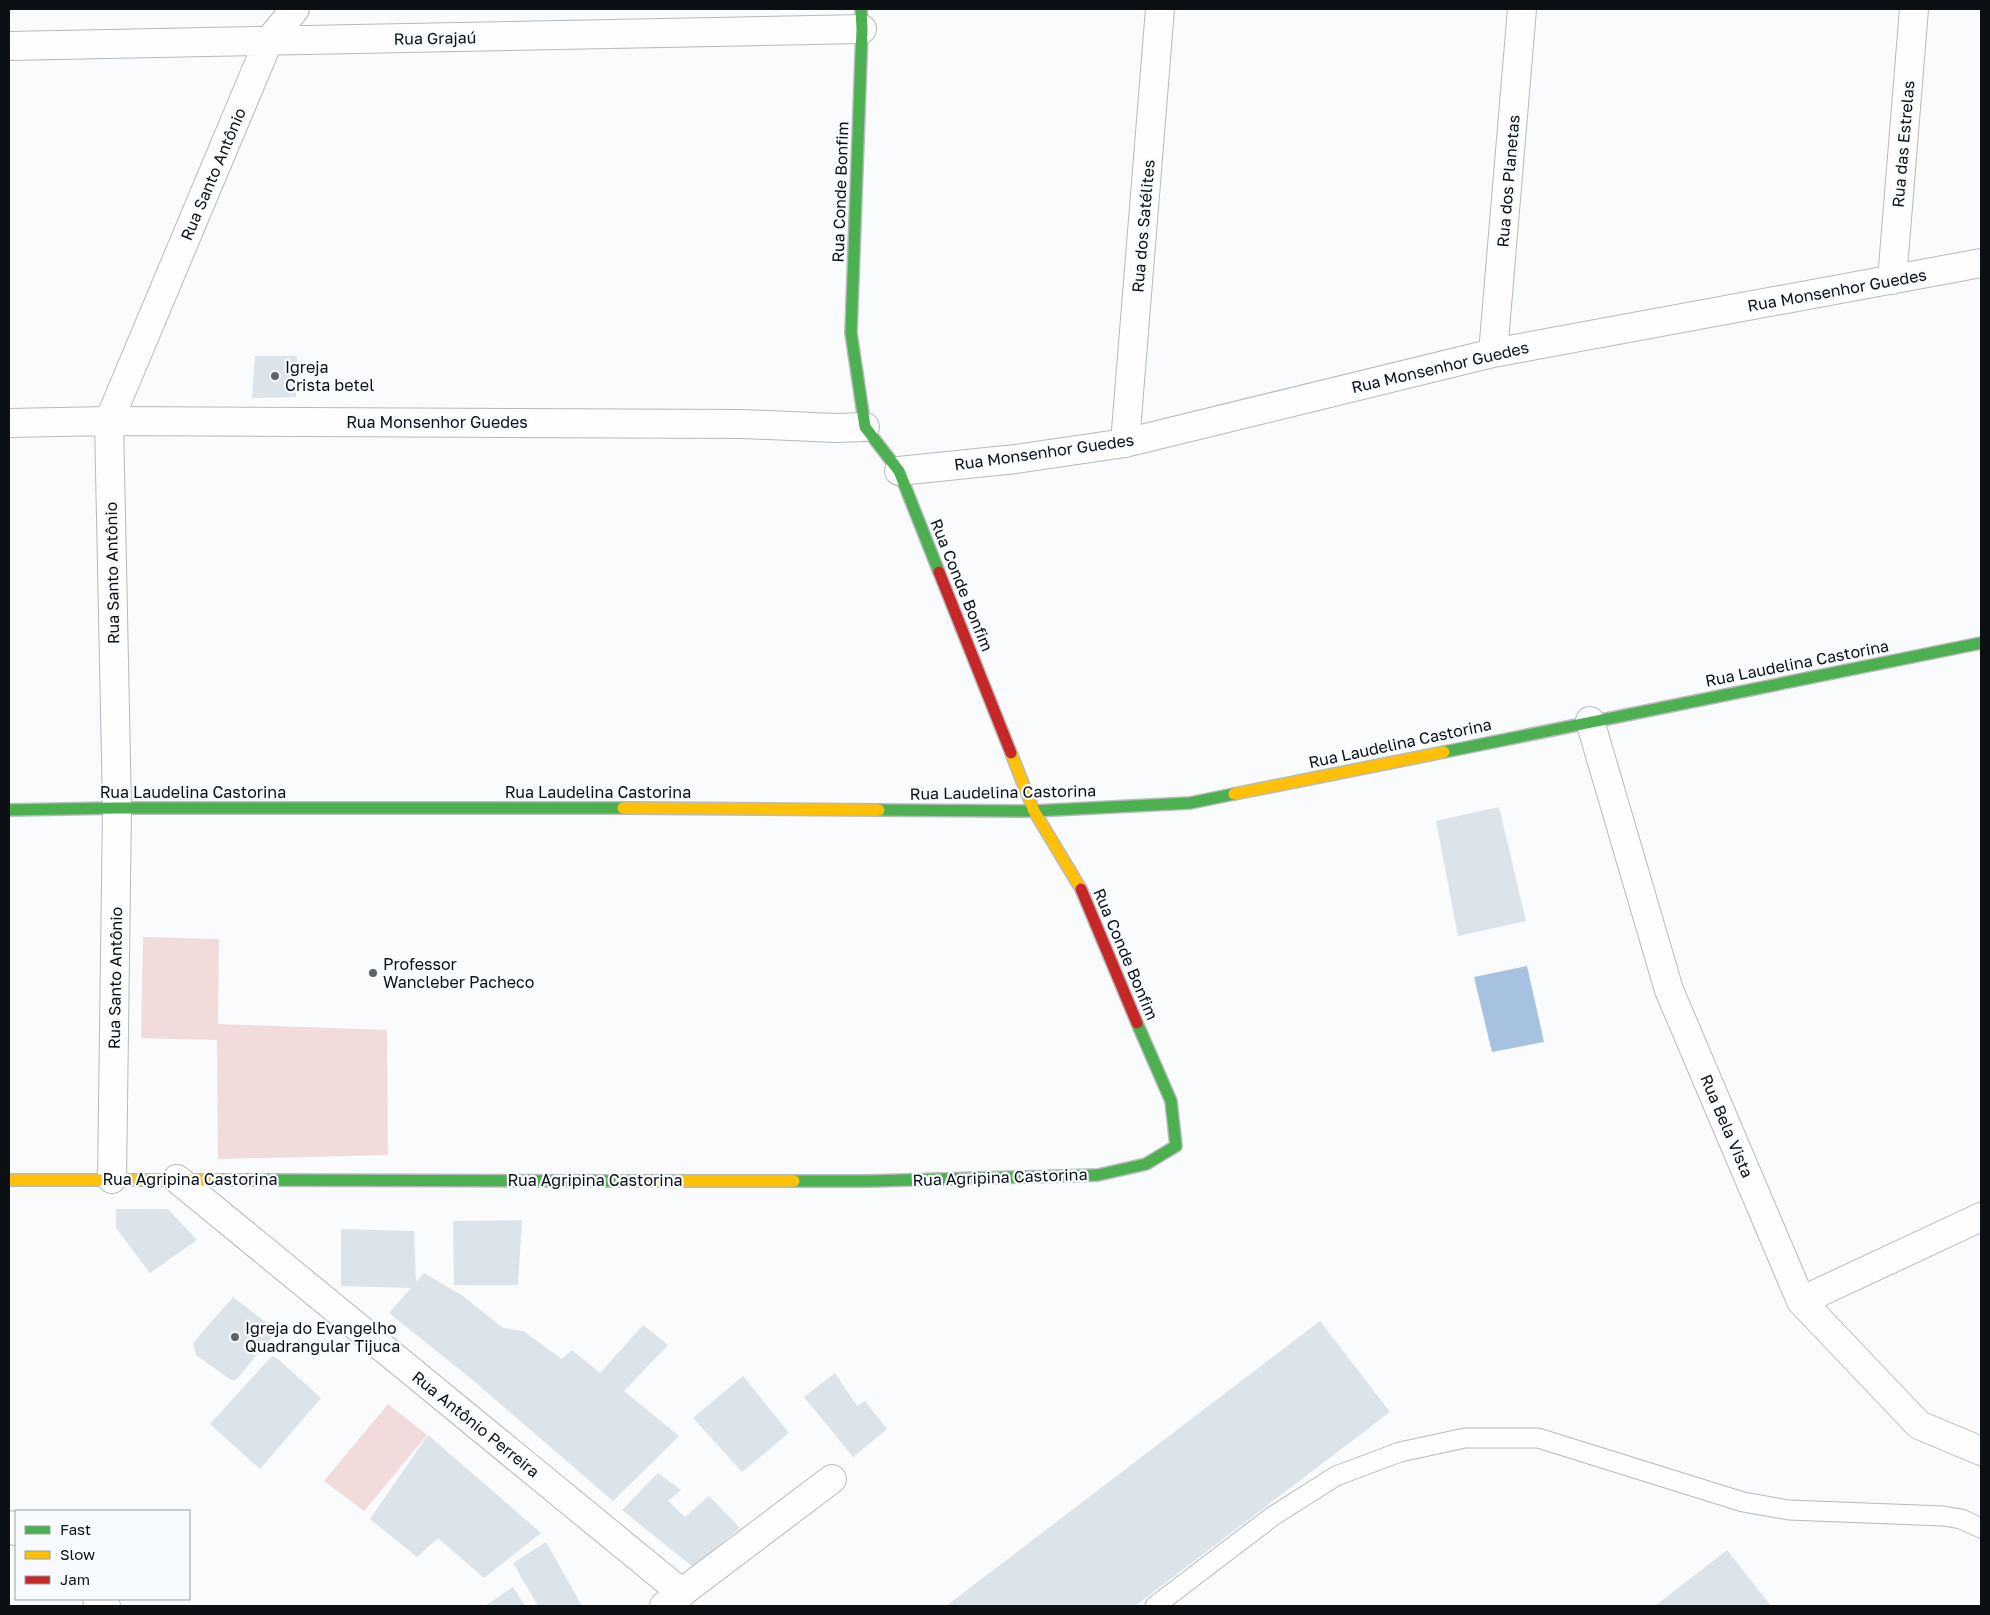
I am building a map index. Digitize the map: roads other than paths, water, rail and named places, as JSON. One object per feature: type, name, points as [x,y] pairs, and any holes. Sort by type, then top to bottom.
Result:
[{"type":"street","name":"Rua Santo Antônio","points":[[112,1179],[117,808],[109,421],[268,42],[295,9]]},
{"type":"street","name":"Rua dos Satélites","points":[[1126,443],[1160,9]]},
{"type":"street","name":"Rua dos Planetas","points":[[1493,353],[1522,9]]},
{"type":"street","name":"Rua das Estrelas","points":[[1892,280],[1914,9]]},
{"type":"street","name":"Rua Grajaú","points":[[9,46],[268,42],[862,19]]},
{"type":"street","name":"Rua Conde Bonfim","points":[[862,19],[851,333],[865,427],[899,471],[1034,811],[1081,888],[1124,994],[1171,1101],[1176,1146]]},
{"type":"street","name":"Rua Monsenhor Guedes","points":[[899,471],[1126,443],[1493,353],[1981,263]]},
{"type":"street","name":"Rua Monsenhor Guedes","points":[[9,423],[109,421],[742,424],[836,428],[865,427]]},
{"type":"street","name":"Rua Laudelina Castorina","points":[[9,810],[117,808],[586,808],[1034,811],[1190,803],[1981,643]]},
{"type":"street","name":"Rua Bela Vista","points":[[1590,722],[1669,990],[1801,1301],[1919,1424],[1981,1451]]},
{"type":"street","name":"Rua Agripina Castorina","points":[[9,1180],[869,1181],[1098,1174],[1146,1164],[1176,1146]]},
{"type":"street","name":"Rua Antônio Perreira","points":[[176,1179],[673,1600]]},
{"type":"street","points":[[1801,1301],[1981,1218]]},
{"type":"street","points":[[673,1600],[832,1479]]},
{"type":"lane","points":[[1155,1606],[1273,1516],[1336,1476],[1400,1452],[1465,1438],[1538,1438],[1743,1502],[1780,1509],[1943,1516],[1960,1519],[1981,1528]]},
{"type":"water","points":[[1527,966],[1544,1042],[1492,1052],[1474,977]]},
{"type":"place","name":"Igreja Crista betel","points":[[275,376]]},
{"type":"place","name":"Professor Wancleber Pacheco","points":[[373,973]]},
{"type":"place","name":"Igreja do Evangelho Quadrangular Tijuca","points":[[235,1337]]}]
